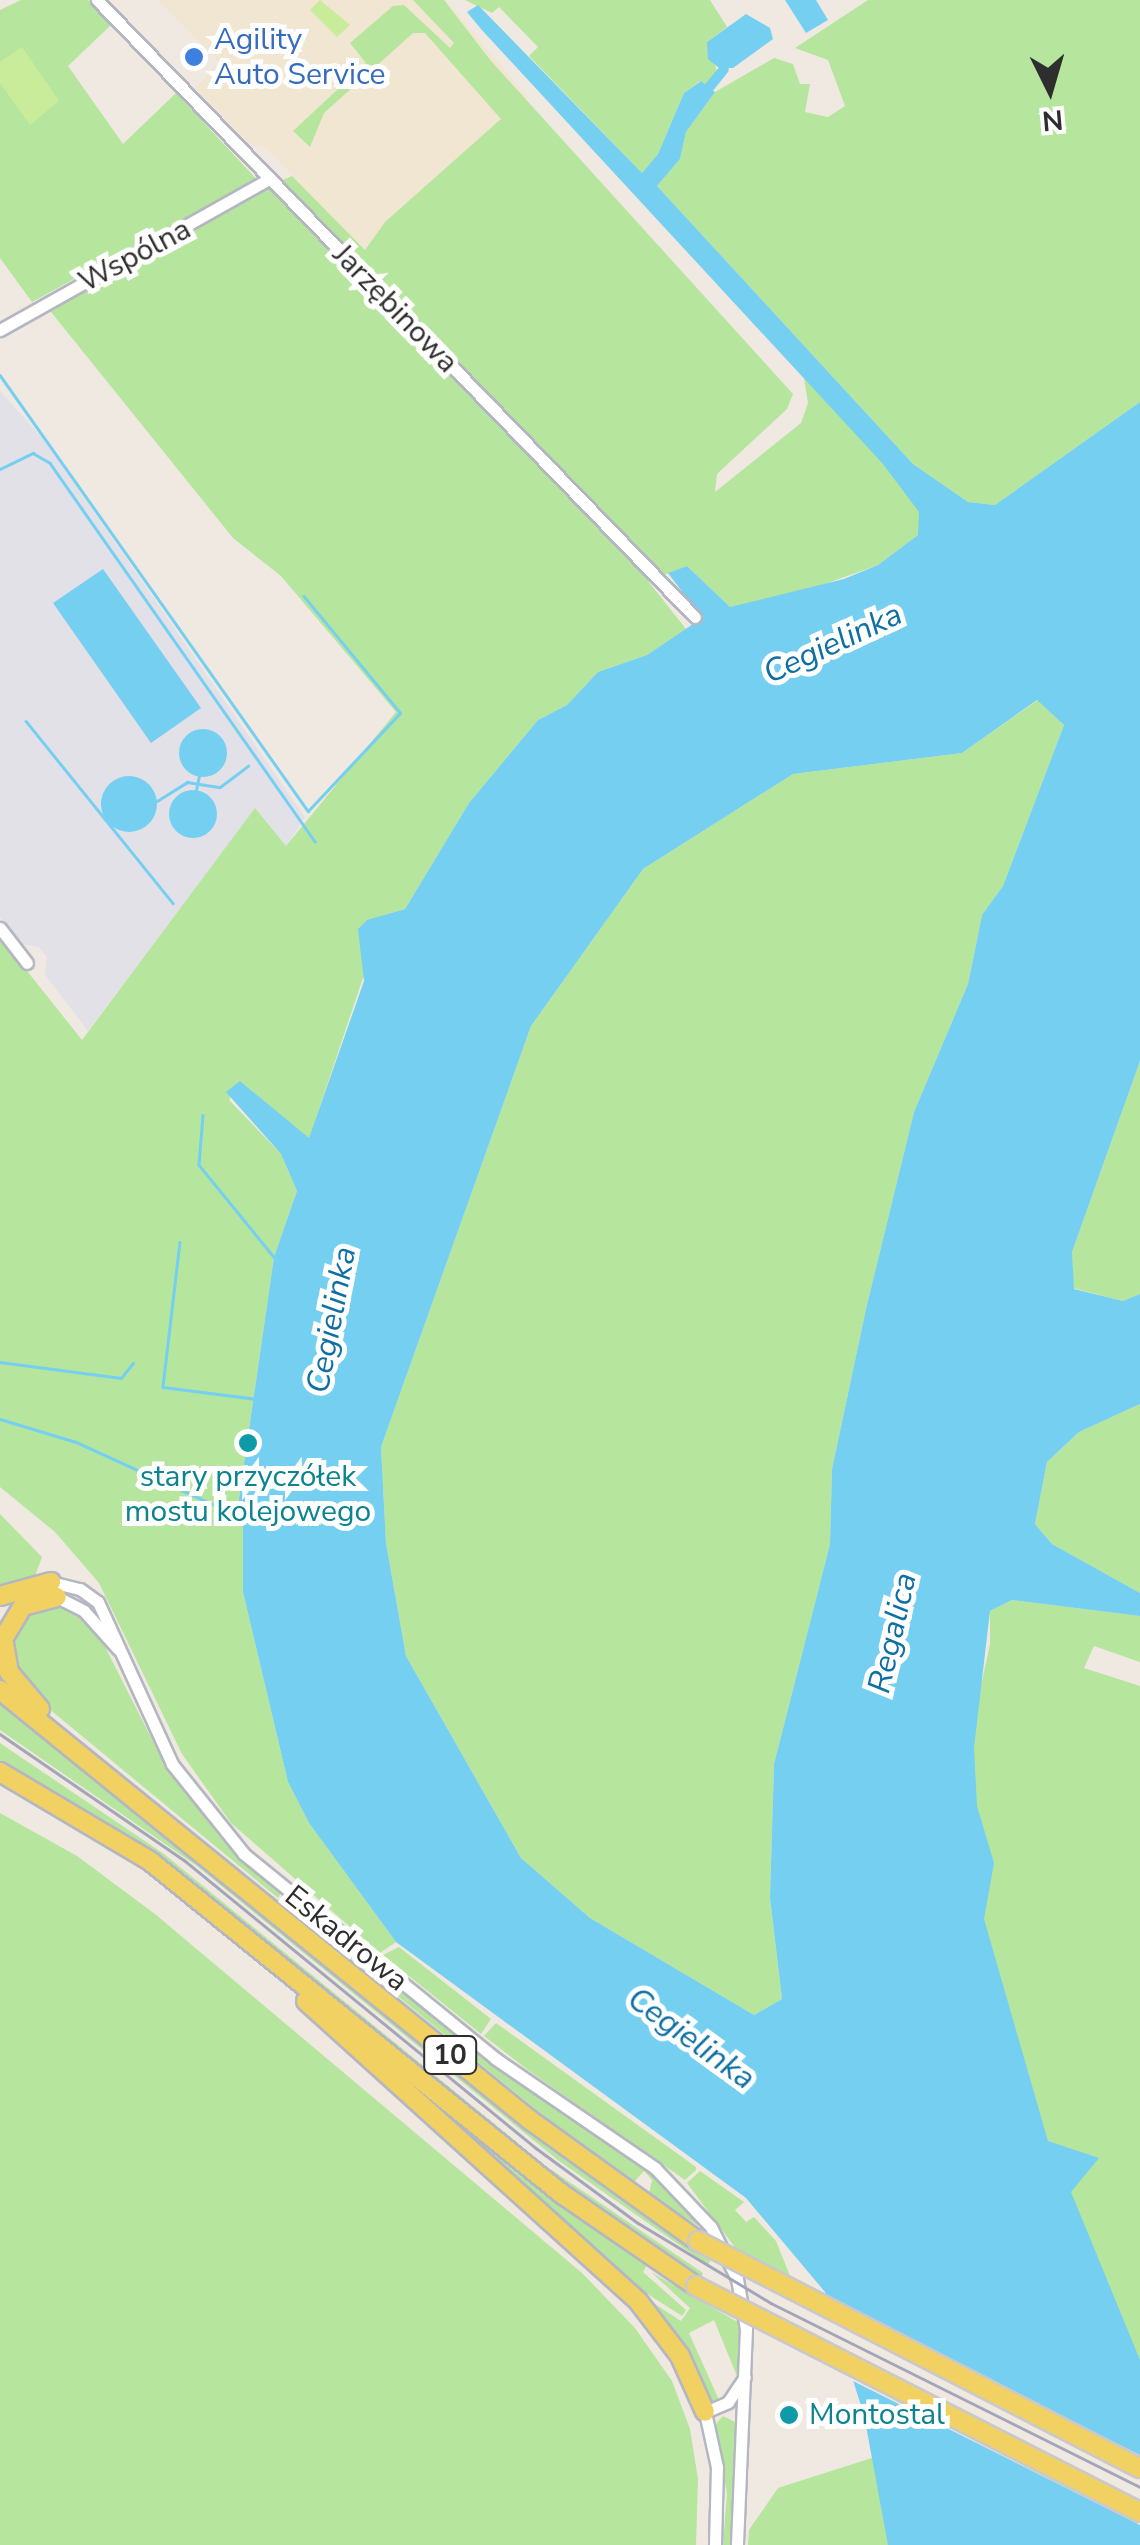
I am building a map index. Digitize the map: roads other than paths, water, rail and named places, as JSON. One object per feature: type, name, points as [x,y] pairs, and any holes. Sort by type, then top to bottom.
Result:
[{"type":"main road","points":[[0,1596],[54,1590]]},
{"type":"main road","points":[[54,1590],[30,1602],[9,1621],[5,1661],[26,1695],[114,1777]]},
{"type":"main road","name":"10","points":[[0,1690],[114,1777],[530,2120],[698,2241],[1140,2468]]},
{"type":"main road","name":"10","points":[[0,1772],[126,1844],[562,2194],[696,2286],[1140,2512]]},
{"type":"main road","points":[[0,1784],[47,1796]]},
{"type":"main road","points":[[227,1923],[638,2301],[680,2356],[705,2412]]},
{"type":"street","name":"Jarzębinowa","points":[[97,0],[696,617]]},
{"type":"street","name":"Wspólna","points":[[0,330],[268,179]]},
{"type":"street","points":[[0,928],[27,963]]},
{"type":"street","name":"Eskadrowa","points":[[54,1590],[84,1611],[118,1650],[172,1764],[258,1868],[509,2069],[635,2153],[690,2199],[736,2278],[748,2368],[736,2545]]},
{"type":"street","points":[[705,2412],[728,2402],[748,2368]]},
{"type":"street","points":[[705,2412],[746,2414]]},
{"type":"street","points":[[705,2412],[717,2467],[716,2545]]},
{"type":"water","points":[[785,0],[816,0],[828,20],[806,33]]},
{"type":"water","points":[[478,5],[642,173],[658,154],[684,93],[701,81],[715,92],[686,132],[680,159],[657,186],[913,464],[968,502],[995,505],[1140,402],[1140,1061],[1072,1252],[1074,1289],[1123,1301],[1140,1294],[1140,1404],[1079,1432],[1047,1462],[1035,1524],[1052,1544],[1140,1593],[1140,1616],[1012,1600],[990,1611],[974,1748],[977,1806],[994,1863],[984,1919],[1048,2141],[1099,2158],[1071,2192],[1140,2360],[1140,2545],[888,2545],[864,2415],[825,2292],[746,2198],[396,1942],[309,1823],[288,1782],[243,1592],[243,1527],[236,1519],[274,1257],[297,1191],[281,1154],[226,1092],[240,1081],[309,1138],[364,981],[358,929],[367,920],[405,909],[469,803],[538,720],[567,705],[598,672],[647,655],[702,618],[668,573],[687,566],[730,607],[844,579],[878,565],[918,535],[919,512],[883,464],[467,12]],"holes":[[[1037,700],[1064,725],[1003,886],[982,915],[968,984],[914,1112],[866,1309],[832,1469],[830,1544],[774,1764],[770,1898],[782,1999],[754,2015],[590,1918],[521,1858],[406,1656],[386,1543],[381,1447],[531,1026],[643,869],[793,774],[962,753]]]},
{"type":"water","points":[[746,14],[770,28],[773,39],[733,68],[719,68],[708,59],[707,42]]},
{"type":"water","points":[[103,569],[201,708],[151,743],[53,603]]},
{"type":"water","points":[[203,729],[220,736],[227,753],[220,770],[203,777],[186,770],[179,753],[186,736]]},
{"type":"water","points":[[129,776],[149,784],[157,804],[149,824],[129,832],[109,824],[101,804],[109,784]]},
{"type":"water","points":[[193,790],[210,797],[217,814],[210,831],[193,838],[176,831],[169,814],[176,797]]},
{"type":"waterway","points":[[703,95],[724,69]]},
{"type":"waterway","points":[[0,375],[308,811],[400,713],[304,597]]},
{"type":"waterway","points":[[0,469],[33,453],[50,463],[315,842]]},
{"type":"waterway","points":[[26,721],[173,903]]},
{"type":"waterway","points":[[157,801],[187,782],[220,787],[248,766]]},
{"type":"waterway","points":[[196,790],[199,776]]},
{"type":"waterway","points":[[203,1115],[199,1165],[274,1257]]},
{"type":"waterway","points":[[180,1242],[163,1387],[257,1399]]},
{"type":"waterway","points":[[0,1362],[121,1378],[133,1363]]},
{"type":"waterway","points":[[0,1419],[76,1442],[236,1515]]},
{"type":"tram line","points":[[0,1734],[184,1860],[536,2148],[638,2223],[771,2303],[1140,2487]]},
{"type":"place","name":"Agility Auto Service","points":[[194,57]]},
{"type":"place","name":"stary przyczółek mostu kolejowego","points":[[248,1443]]},
{"type":"place","name":"Montostal","points":[[789,2415]]},
{"type":"water label","name":"Cegielinka","points":[[833,644]]},
{"type":"water label","name":"Cegielinka","points":[[332,1320]]},
{"type":"water label","name":"Regalica","points":[[893,1633]]},
{"type":"water label","name":"Cegielinka","points":[[691,2039]]}]
